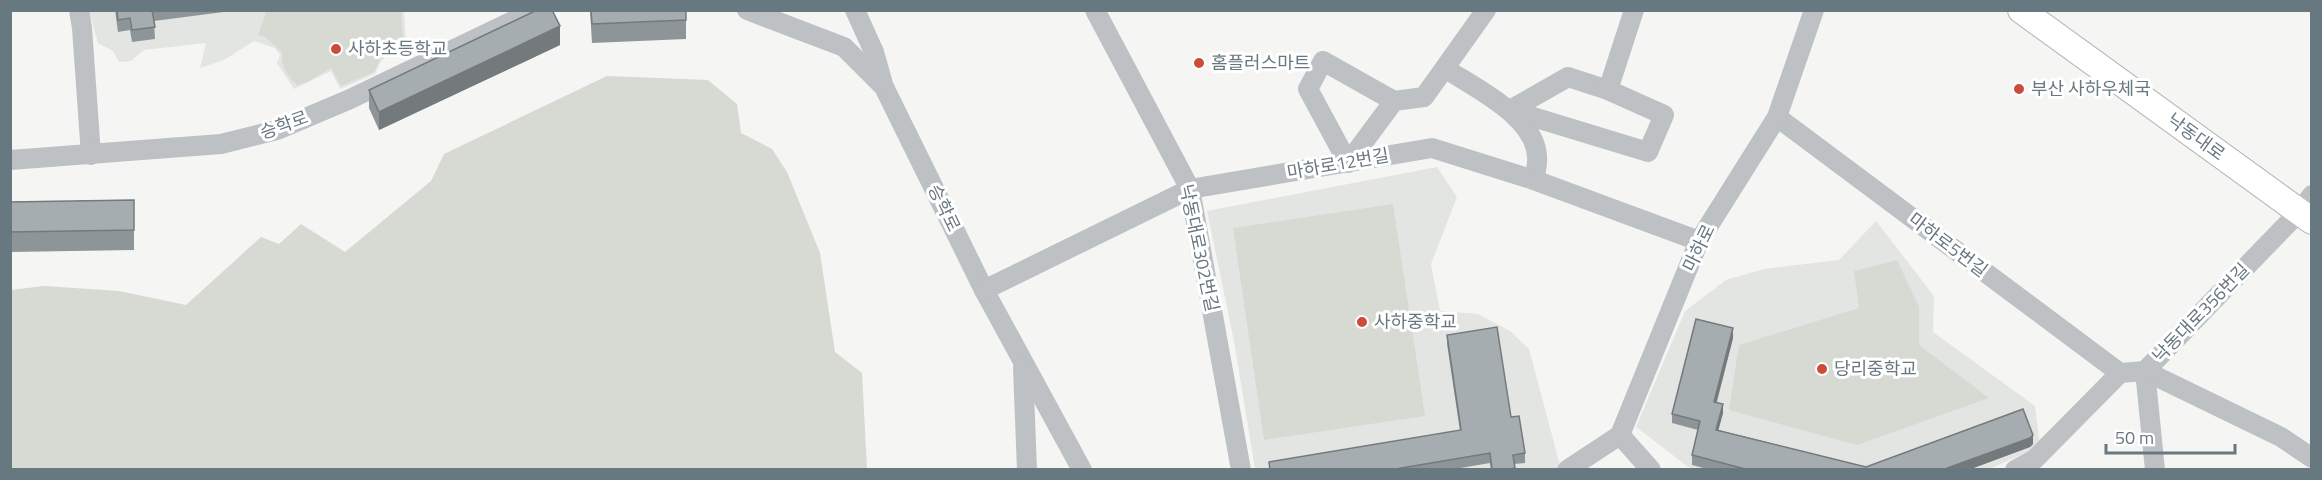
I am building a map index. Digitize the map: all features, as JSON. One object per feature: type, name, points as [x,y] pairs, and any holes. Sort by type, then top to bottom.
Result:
[{"type":"main road","name":"낙동대로","points":[[2021,10],[2307,209]]},
{"type":"street","points":[[79,10],[91,155]]},
{"type":"street","name":"승학로","points":[[10,160],[221,144],[277,130],[348,100],[536,10]]},
{"type":"street","name":"승학로","points":[[747,10],[844,47],[884,87],[984,290],[1082,470]]},
{"type":"street","points":[[855,10],[874,52],[884,87]]},
{"type":"street","name":"낙동대로302번길","points":[[1095,10],[1190,189],[1241,470]]},
{"type":"street","points":[[1394,101],[1348,164],[1308,89],[1323,60],[1394,101],[1424,98],[1486,10]]},
{"type":"street","points":[[1608,90],[1634,10]]},
{"type":"street","name":"마하로","points":[[1620,435],[1699,241],[1776,117],[1814,10]]},
{"type":"street","points":[[1446,69],[1510,110],[1648,152],[1664,116],[1608,90],[1568,77],[1510,110]]},
{"type":"street","points":[[1510,110],[1531,136],[1538,156],[1534,180]]},
{"type":"street","name":"마하로5번길","points":[[1776,117],[2120,373]]},
{"type":"street","name":"마하로12번길","points":[[984,290],[1190,189],[1432,148],[1534,180],[1699,241]]},
{"type":"street","name":"낙동대로356번길","points":[[2120,373],[2145,371],[2307,209]]},
{"type":"street","points":[[1022,360],[1027,470]]},
{"type":"street","points":[[2145,371],[2281,437],[2312,458]]},
{"type":"street","points":[[2145,371],[2155,470]]},
{"type":"street","points":[[2015,470],[2035,459],[2120,373]]},
{"type":"street","points":[[1567,470],[1620,435],[1651,470]]},
{"type":"shaded area","name":"사하초등학교","points":[[89,11],[404,11],[406,41],[381,61],[375,74],[340,89],[331,71],[294,89],[277,63],[280,55],[275,48],[254,41],[224,60],[200,68],[206,43],[144,50],[131,61],[119,62],[113,51],[98,43]]},
{"type":"shaded area","points":[[269,11],[401,11],[403,38],[381,58],[374,72],[341,86],[331,68],[297,85],[285,70],[282,52],[264,36],[258,36],[266,12]]},
{"type":"shaded area","points":[[607,76],[708,80],[737,104],[741,133],[772,149],[787,172],[820,253],[835,352],[862,373],[867,469],[11,469],[11,290],[44,286],[119,291],[186,305],[261,237],[279,244],[301,224],[345,252],[431,181],[444,154]]},
{"type":"shaded area","name":"사하중학교","points":[[1437,167],[1457,197],[1431,264],[1440,311],[1478,314],[1510,331],[1529,349],[1561,469],[1255,469],[1234,341],[1207,211]]},
{"type":"shaded area","points":[[1393,204],[1425,416],[1264,440],[1233,228]]},
{"type":"shaded area","name":"당리중학교","points":[[1876,221],[1934,296],[1933,332],[2035,406],[2040,446],[1990,469],[1691,469],[1636,427],[1685,311],[1726,280],[1764,269],[1839,260]]},
{"type":"shaded area","points":[[1897,260],[1919,307],[1919,345],[1989,398],[1857,445],[1729,410],[1739,345],[1859,308],[1854,271]]},
{"type":"building","points":[[117,10],[152,10],[155,27],[132,30],[130,18],[118,20]]},
{"type":"building","points":[[537,10],[552,10],[560,26],[379,112],[369,90]]},
{"type":"building","points":[[591,10],[686,10],[686,20],[592,24]]},
{"type":"building","points":[[134,200],[134,230],[10,232],[10,202]]},
{"type":"building","points":[[1696,319],[1733,328],[1714,402],[1723,404],[1716,430],[1866,467],[2023,409],[2033,435],[1942,470],[1749,470],[1692,455],[1700,421],[1672,414]]},
{"type":"building","points":[[1497,327],[1511,417],[1519,416],[1525,453],[1513,455],[1515,468],[1492,470],[1490,453],[1396,470],[1270,470],[1269,462],[1461,430],[1447,335]]},
{"type":"place","name":"사하초등학교","points":[[336,49]]},
{"type":"place","name":"홈플러스마트","points":[[1199,63]]},
{"type":"place","name":"부산 사하우체국","points":[[2019,89]]},
{"type":"place","name":"사하중학교","points":[[1362,322]]},
{"type":"place","name":"당리중학교","points":[[1822,369]]}]
